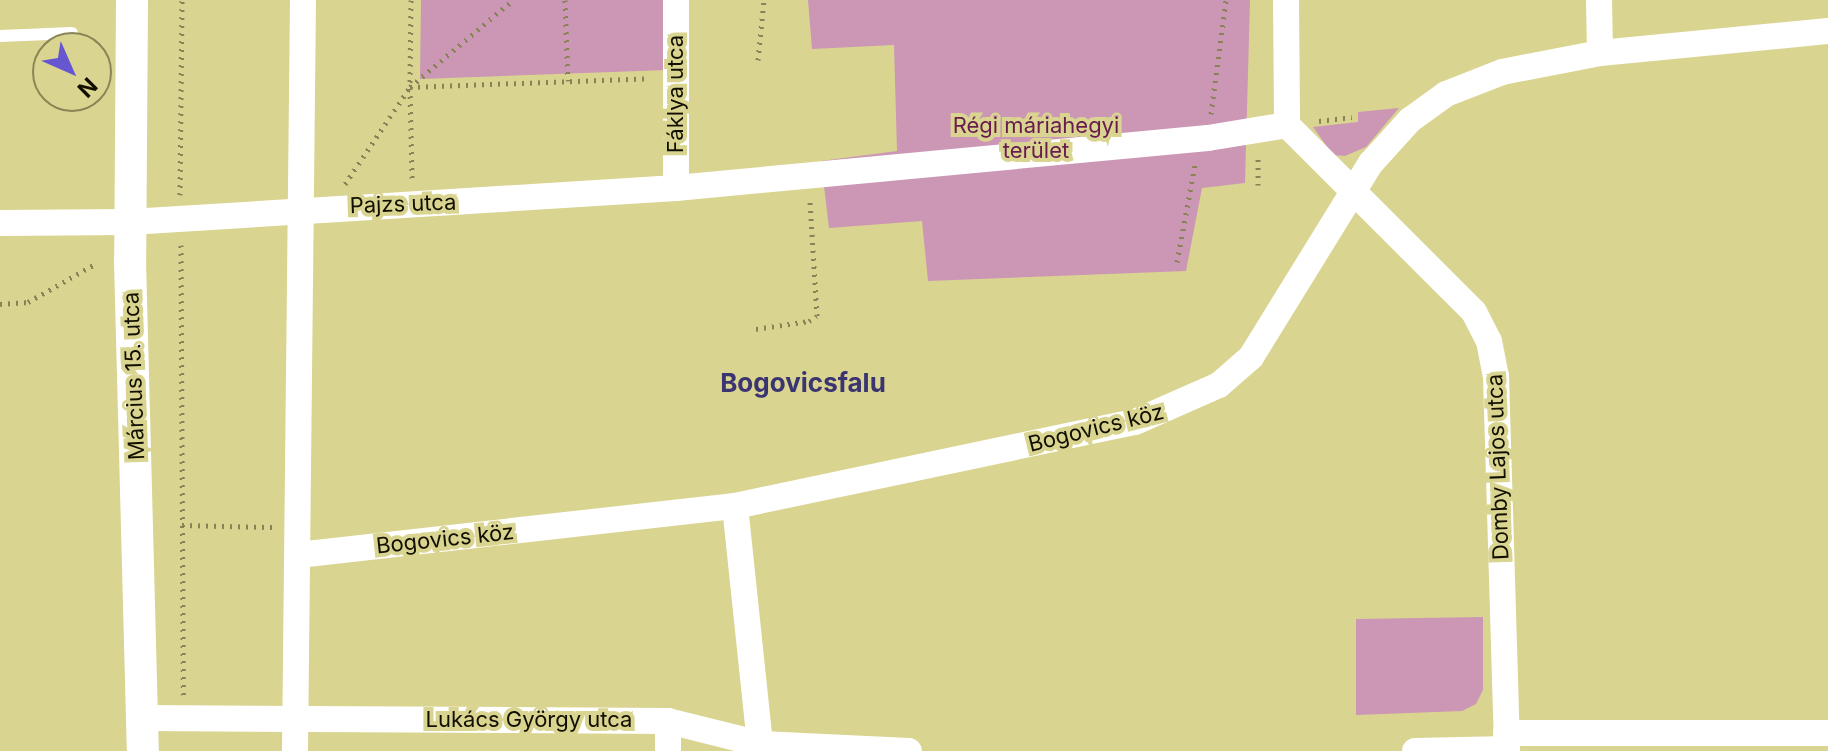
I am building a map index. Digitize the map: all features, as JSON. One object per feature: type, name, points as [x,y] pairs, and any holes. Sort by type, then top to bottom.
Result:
[{"type":"street","name":"Március 15. utca","points":[[132,0],[130,222],[143,751]]},
{"type":"street","points":[[295,751],[303,0]]},
{"type":"street","name":"Fáklya utca","points":[[676,0],[676,188]]},
{"type":"street","points":[[1286,0],[1287,125]]},
{"type":"street","points":[[1599,0],[1600,53]]},
{"type":"street","name":"Bogovics köz","points":[[298,555],[735,506],[1135,422],[1181,406],[1219,385],[1251,357],[1352,189],[1401,129],[1446,94],[1502,72],[1600,53],[1828,31]]},
{"type":"street","name":"Pajzs utca","points":[[0,223],[130,222],[300,208],[676,188],[1208,138],[1287,125]]},
{"type":"street","name":"Domby Lajos utca","points":[[1287,125],[1474,312],[1489,341],[1496,376],[1507,744]]},
{"type":"street","points":[[735,506],[750,643],[749,748]]},
{"type":"street","name":"Lukács György utca","points":[[144,718],[668,721],[749,748],[909,751]]},
{"type":"street","points":[[668,721],[668,751]]},
{"type":"street","points":[[1415,751],[1507,744],[1828,733]]},
{"type":"lane","points":[[0,36],[32,35]]},
{"type":"path","points":[[182,0],[183,717]]},
{"type":"path","points":[[411,0],[412,204]]},
{"type":"path","points":[[329,207],[410,87],[513,0]]},
{"type":"path","points":[[565,0],[568,81]]},
{"type":"path","points":[[758,60],[764,0]]},
{"type":"path","points":[[410,87],[676,77]]},
{"type":"path","points":[[756,329],[817,316],[808,176]]},
{"type":"path","points":[[0,304],[28,302],[97,263]]},
{"type":"path","points":[[182,525],[299,528]]},
{"type":"green space","points":[[421,0],[666,0],[667,70],[420,79]]},
{"type":"green space","name":"Régi máriahegyi terület","points":[[808,0],[1250,0],[1245,183],[1202,188],[1186,271],[928,281],[922,221],[829,228],[821,161],[897,151],[894,45],[812,49]]},
{"type":"green space","points":[[1399,108],[1366,147],[1345,156],[1333,155],[1313,127],[1358,122],[1358,112]]},
{"type":"green space","points":[[1483,617],[1483,690],[1476,704],[1462,711],[1356,715],[1356,619]]},
{"type":"district","name":"Bogovicsfalu","points":[[803,383]]}]
